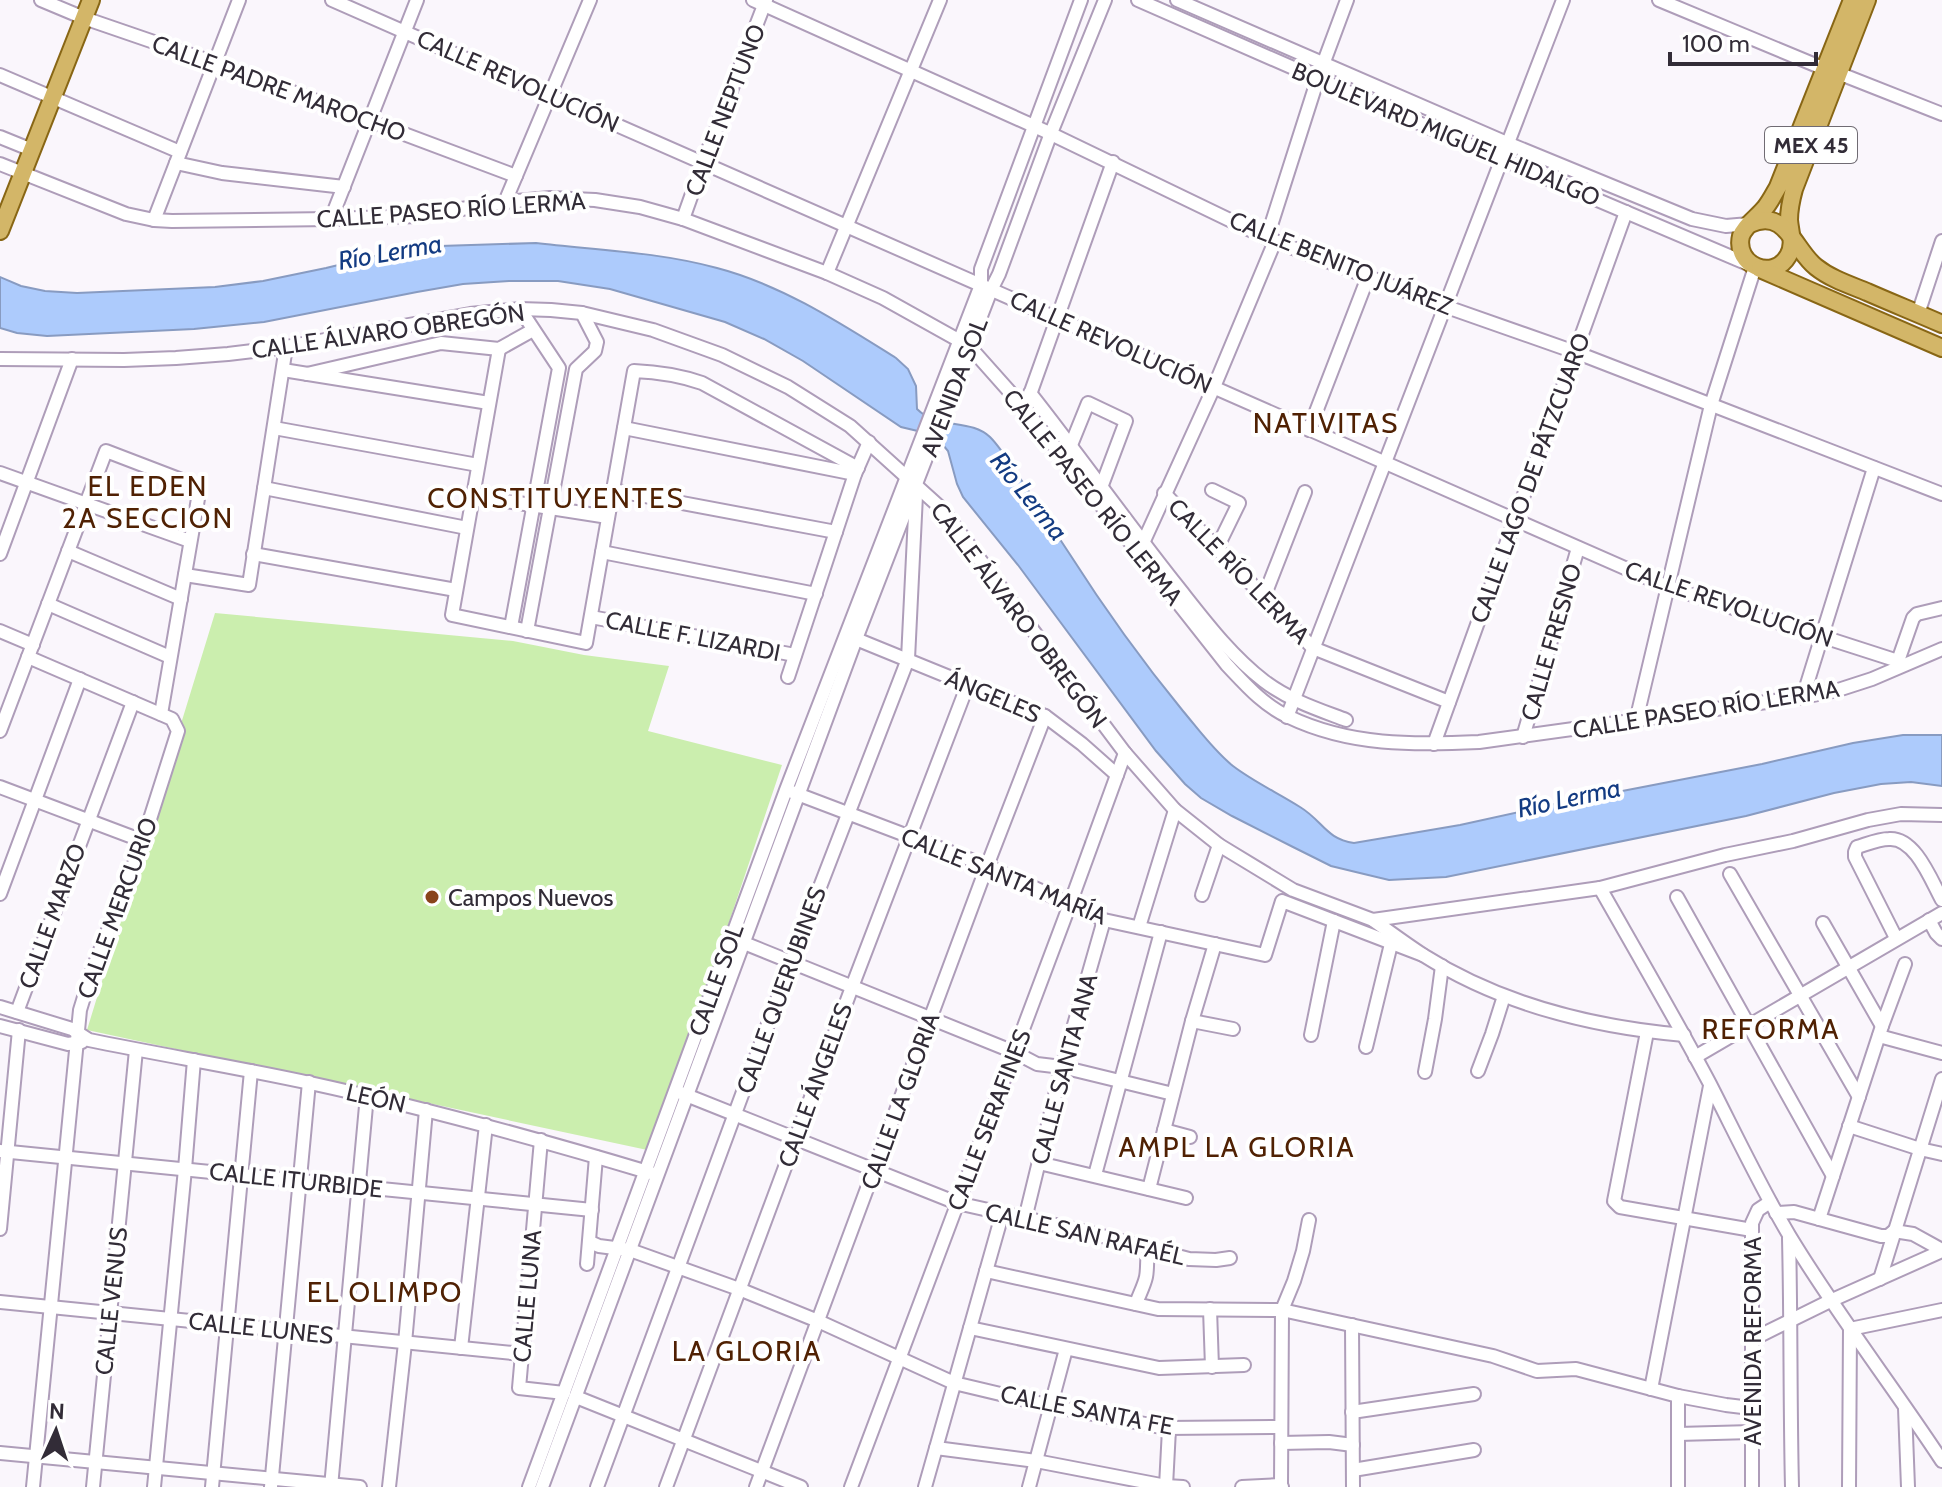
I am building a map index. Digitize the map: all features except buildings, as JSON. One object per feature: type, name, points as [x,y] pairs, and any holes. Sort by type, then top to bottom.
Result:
[{"type":"main road","points":[[3,224],[91,0]]},
{"type":"main road","name":"MEX 45","points":[[1755,267],[1772,269],[1780,266],[1790,252],[1789,212],[1794,189],[1852,0]]},
{"type":"main road","name":"MEX 45","points":[[1749,224],[1766,207],[1778,187],[1867,0]]},
{"type":"main road","points":[[1942,324],[1826,274],[1805,257],[1780,223],[1764,219],[1749,224],[1741,239],[1743,255],[1755,267],[1942,348]]},
{"type":"street","name":"CALLE PADRE MAROCHO","points":[[41,0],[516,176]]},
{"type":"street","points":[[154,220],[239,0]]},
{"type":"street","name":"CALLE REVOLUCIÓN","points":[[332,0],[1668,587],[1899,664]]},
{"type":"street","points":[[331,219],[417,0]]},
{"type":"street","points":[[505,202],[590,0]]},
{"type":"street","points":[[827,273],[940,0]]},
{"type":"street","points":[[986,288],[981,269],[1081,0]]},
{"type":"street","points":[[986,288],[999,274],[1105,0]]},
{"type":"street","name":"BOULEVARD MIGUEL HIDALGO","points":[[1138,0],[1755,267]]},
{"type":"street","name":"BOULEVARD MIGUEL HIDALGO","points":[[1177,0],[1507,143],[1692,219],[1714,225],[1749,224]]},
{"type":"street","points":[[1143,543],[1214,387],[1271,240],[1318,78],[1347,0]]},
{"type":"street","points":[[1287,717],[1563,0]]},
{"type":"street","points":[[1659,0],[1942,114]]},
{"type":"street","name":"CALLE BENITO JUÁREZ","points":[[761,2],[1051,133],[1271,240],[1575,352],[1942,494]]},
{"type":"street","name":"CALLE NEPTUNO","points":[[683,219],[761,2]]},
{"type":"street","points":[[0,75],[53,96],[178,157],[222,173],[344,187]]},
{"type":"street","points":[[0,137],[32,150]]},
{"type":"street","points":[[1113,162],[1029,396],[1071,445],[1143,543],[1240,662],[1293,701],[1346,720]]},
{"type":"street","name":"CALLE PASEO RÍO LERMA","points":[[0,164],[126,214],[154,220],[418,216],[505,202],[550,198],[595,200],[640,207],[683,219],[827,273],[883,298],[965,343],[1025,409],[1227,665],[1254,694],[1287,717],[1346,738],[1434,744],[1479,742],[1803,697],[1872,679],[1899,664],[1942,649]]},
{"type":"street","name":"CALLE LAGO DE PÁTZCUARO","points":[[1434,744],[1626,212]]},
{"type":"street","points":[[1685,238],[1692,219]]},
{"type":"street","points":[[1918,314],[1942,241]]},
{"type":"street","points":[[1636,721],[1711,405],[1755,267]]},
{"type":"street","points":[[1309,430],[1368,277]]},
{"type":"street","name":"AVENIDA SOL","points":[[914,474],[986,288]]},
{"type":"street","points":[[511,627],[559,368],[520,309]]},
{"type":"street","name":"CALLE ÁLVARO OBREGÓN","points":[[0,359],[176,358],[286,347],[470,314],[520,309],[582,313],[653,330],[722,355],[788,387],[850,426],[914,474],[1125,753],[1175,810],[1219,845],[1293,890],[1373,920]]},
{"type":"street","points":[[527,631],[576,369],[595,351],[597,342],[582,313]]},
{"type":"street","points":[[307,374],[441,343],[499,349],[533,330]]},
{"type":"street","points":[[185,575],[249,585],[286,347]]},
{"type":"street","points":[[253,554],[456,590],[499,349]]},
{"type":"street","points":[[0,554],[72,359]]},
{"type":"street","points":[[559,368],[576,369]]},
{"type":"street","points":[[283,370],[489,403]]},
{"type":"street","points":[[591,617],[634,371],[669,373],[702,383],[856,471]]},
{"type":"street","points":[[1071,445],[1088,403],[1126,421],[1102,485]]},
{"type":"street","points":[[274,428],[478,465]]},
{"type":"street","points":[[624,428],[856,471]]},
{"type":"street","points":[[788,677],[856,471],[869,442]]},
{"type":"street","points":[[0,631],[30,651],[80,679],[161,714],[200,487],[106,451],[30,651],[0,731]]},
{"type":"street","points":[[1803,697],[1874,468]]},
{"type":"street","points":[[0,473],[190,541]]},
{"type":"street","name":"CALLE SOL","points":[[681,1093],[744,943],[792,792],[856,639],[914,474]]},
{"type":"street","name":"CALLE SOL","points":[[542,1487],[570,1395],[792,792],[914,474]]},
{"type":"street","name":"CALLE QUERUBINES","points":[[597,1487],[791,962],[908,659],[914,474]]},
{"type":"street","points":[[264,488],[467,528]]},
{"type":"street","points":[[613,490],[836,532]]},
{"type":"street","points":[[1212,490],[1239,503],[1217,548]]},
{"type":"street","points":[[1264,597],[1305,492]]},
{"type":"street","name":"CALLE RÍO LERMA","points":[[1164,493],[1313,648],[1449,702]]},
{"type":"street","points":[[473,496],[608,517]]},
{"type":"street","name":"CALLE FRESNO","points":[[1523,737],[1578,548]]},
{"type":"street","points":[[68,551],[181,599]]},
{"type":"street","points":[[602,552],[816,594]]},
{"type":"street","name":"CALLE F. LIZARDI","points":[[456,590],[452,615],[586,643],[591,617],[795,655]]},
{"type":"street","points":[[48,604],[170,657]]},
{"type":"street","points":[[1899,664],[1913,618],[1917,614],[1942,608]]},
{"type":"street","name":"ÁNGELES","points":[[856,639],[1045,716],[1117,775]]},
{"type":"street","points":[[0,894],[80,679]]},
{"type":"street","name":"CALLE ÁNGELES","points":[[666,1487],[968,684]]},
{"type":"street","name":"CALLE MARZO","points":[[17,1012],[133,702]]},
{"type":"street","name":"CALLE MERCURIO","points":[[33,1487],[64,1157],[81,1039],[80,1010],[143,841],[178,731],[172,719],[161,714]]},
{"type":"street","name":"CALLE LA GLORIA","points":[[756,1487],[1045,716]]},
{"type":"street","name":"CALLE SERAFINES","points":[[851,1487],[1125,753]]},
{"type":"street","points":[[0,787],[143,841]]},
{"type":"street","name":"CALLE SANTA MARÍA","points":[[792,792],[987,866],[1104,920],[1265,955],[1282,901],[1334,921]]},
{"type":"street","points":[[1139,927],[1175,810]]},
{"type":"street","points":[[1373,920],[1600,888],[1868,820],[1901,814],[1942,815]]},
{"type":"street","points":[[1896,938],[1855,857],[1857,847],[1900,839],[1911,846],[1942,900]]},
{"type":"street","points":[[1202,895],[1219,845]]},
{"type":"street","points":[[1730,874],[1859,1097]]},
{"type":"street","points":[[1600,888],[1684,1035],[1773,1208],[1830,1301],[1942,1461]]},
{"type":"street","points":[[1677,897],[1833,1176]]},
{"type":"street","points":[[1695,1057],[1942,913]]},
{"type":"street","name":"CALLE SANTA ANA","points":[[1025,1219],[1062,1067],[1104,920]]},
{"type":"street","points":[[1373,920],[1423,955],[1504,996],[1574,1018],[1647,1032],[1684,1035]]},
{"type":"street","points":[[1929,920],[1942,939]]},
{"type":"street","points":[[1311,1035],[1334,921],[1423,955]]},
{"type":"street","points":[[1823,923],[1881,1031],[1942,1053]]},
{"type":"street","points":[[1095,1175],[1161,932]]},
{"type":"street","points":[[744,943],[1037,1064],[1062,1067],[1173,1094]]},
{"type":"street","points":[[1149,1189],[1215,944]]},
{"type":"street","points":[[1366,1047],[1391,944]]},
{"type":"street","points":[[1819,1219],[1905,964]]},
{"type":"street","points":[[1425,1072],[1442,966]]},
{"type":"street","points":[[1478,1071],[1504,996]]},
{"type":"street","points":[[0,1007],[81,1039]]},
{"type":"street","points":[[1192,1021],[1233,1029]]},
{"type":"street","points":[[0,1026],[68,1044],[81,1039]]},
{"type":"street","points":[[0,1229],[4,1151],[19,1030]]},
{"type":"street","points":[[1647,1032],[1613,1198],[1615,1204],[1752,1230]]},
{"type":"street","name":"LEÓN","points":[[81,1039],[367,1095],[541,1140],[652,1173]]},
{"type":"street","name":"CALLE VENUS","points":[[93,1487],[136,1050]]},
{"type":"street","points":[[154,1487],[194,1060]]},
{"type":"street","points":[[212,1487],[251,1071]]},
{"type":"street","points":[[1880,1279],[1942,1079]]},
{"type":"street","points":[[271,1483],[309,1082]]},
{"type":"street","points":[[1651,1389],[1710,1085]]},
{"type":"street","name":"CALLE SAN RAFAÉL","points":[[681,1093],[957,1203],[1189,1259],[1230,1258]]},
{"type":"street","points":[[331,1486],[367,1095]]},
{"type":"street","points":[[389,1487],[426,1110]]},
{"type":"street","points":[[461,1348],[486,1125]]},
{"type":"street","points":[[1849,1126],[1942,1154]]},
{"type":"street","points":[[1164,1130],[1190,1137]]},
{"type":"street","name":"CALLE LUNA","points":[[541,1140],[519,1388],[570,1395]]},
{"type":"street","name":"CALLE ITURBIDE","points":[[4,1151],[592,1210]]},
{"type":"street","points":[[587,1264],[596,1157]]},
{"type":"street","points":[[1039,1163],[1186,1198]]},
{"type":"street","name":"AVENIDA REFORMA","points":[[1752,1487],[1752,1223],[1763,1205],[1773,1208]]},
{"type":"street","points":[[1773,1208],[1881,1236],[1888,1236],[1894,1231],[1913,1234],[1942,1251]]},
{"type":"street","points":[[925,1487],[1002,1215]]},
{"type":"street","points":[[1242,1487],[1282,1486],[1282,1310],[1303,1251],[1309,1220]]},
{"type":"street","points":[[1789,1234],[1792,1487]]},
{"type":"street","name":"CALLE SANTA FE","points":[[590,1242],[679,1266],[739,1289],[954,1383],[1169,1429],[1281,1427]]},
{"type":"street","points":[[1136,1304],[1145,1279],[1149,1248]]},
{"type":"street","points":[[1753,1339],[1942,1251]]},
{"type":"street","points":[[986,1271],[1158,1309],[1282,1310],[1502,1358],[1537,1371],[1576,1369],[1678,1396],[1751,1408]]},
{"type":"street","name":"CALLE LUNES","points":[[0,1302],[522,1354]]},
{"type":"street","points":[[1210,1309],[1212,1367]]},
{"type":"street","points":[[1850,1329],[1942,1310]]},
{"type":"street","points":[[1352,1325],[1353,1487]]},
{"type":"street","points":[[970,1328],[1159,1368],[1244,1365]]},
{"type":"street","points":[[1849,1487],[1850,1329]]},
{"type":"street","points":[[1029,1487],[1066,1349]]},
{"type":"street","points":[[1352,1412],[1474,1394]]},
{"type":"street","points":[[570,1395],[801,1487]]},
{"type":"street","name":"CALLE SOL","points":[[529,1487],[570,1395]]},
{"type":"street","points":[[1678,1396],[1678,1487]]},
{"type":"street","points":[[1905,1405],[1908,1487]]},
{"type":"street","points":[[1166,1486],[1169,1429]]},
{"type":"street","points":[[1678,1434],[1752,1432]]},
{"type":"street","points":[[1281,1443],[1353,1445]]},
{"type":"street","points":[[936,1448],[1036,1461],[1183,1487]]},
{"type":"street","points":[[1353,1470],[1474,1450]]},
{"type":"street","points":[[0,1453],[213,1473],[271,1483],[360,1487]]},
{"type":"green space","name":"Campos Nuevos","points":[[215,613],[513,641],[584,655],[669,666],[648,731],[782,765],[652,1151],[87,1030]]},
{"type":"water","name":"Río Lerma","points":[[536,243],[673,258],[741,275],[810,306],[896,358],[908,369],[916,386],[917,409],[934,420],[982,431],[999,447],[1124,634],[1213,747],[1241,772],[1308,812],[1337,838],[1354,843],[1460,825],[1903,735],[1942,735],[1942,786],[1911,782],[1881,784],[1746,816],[1446,877],[1389,880],[1331,866],[1201,798],[1156,751],[1018,565],[963,497],[948,451],[939,440],[926,433],[901,427],[803,361],[725,322],[610,289],[558,281],[509,281],[463,284],[264,322],[194,329],[47,336],[0,328],[0,277],[45,291],[77,293],[215,287],[263,281],[400,250]]},
{"type":"place","name":"Campos Nuevos","points":[[432,897]]},
{"type":"district","name":"NATIVITAS","points":[[1326,423]]},
{"type":"district","name":"CONSTITUYENTES","points":[[556,498]]},
{"type":"district","name":"EL EDEN 2A SECCION","points":[[148,502]]},
{"type":"district","name":"REFORMA","points":[[1771,1029]]},
{"type":"district","name":"AMPL LA GLORIA","points":[[1237,1147]]},
{"type":"district","name":"EL OLIMPO","points":[[385,1292]]},
{"type":"district","name":"LA GLORIA","points":[[747,1351]]}]
